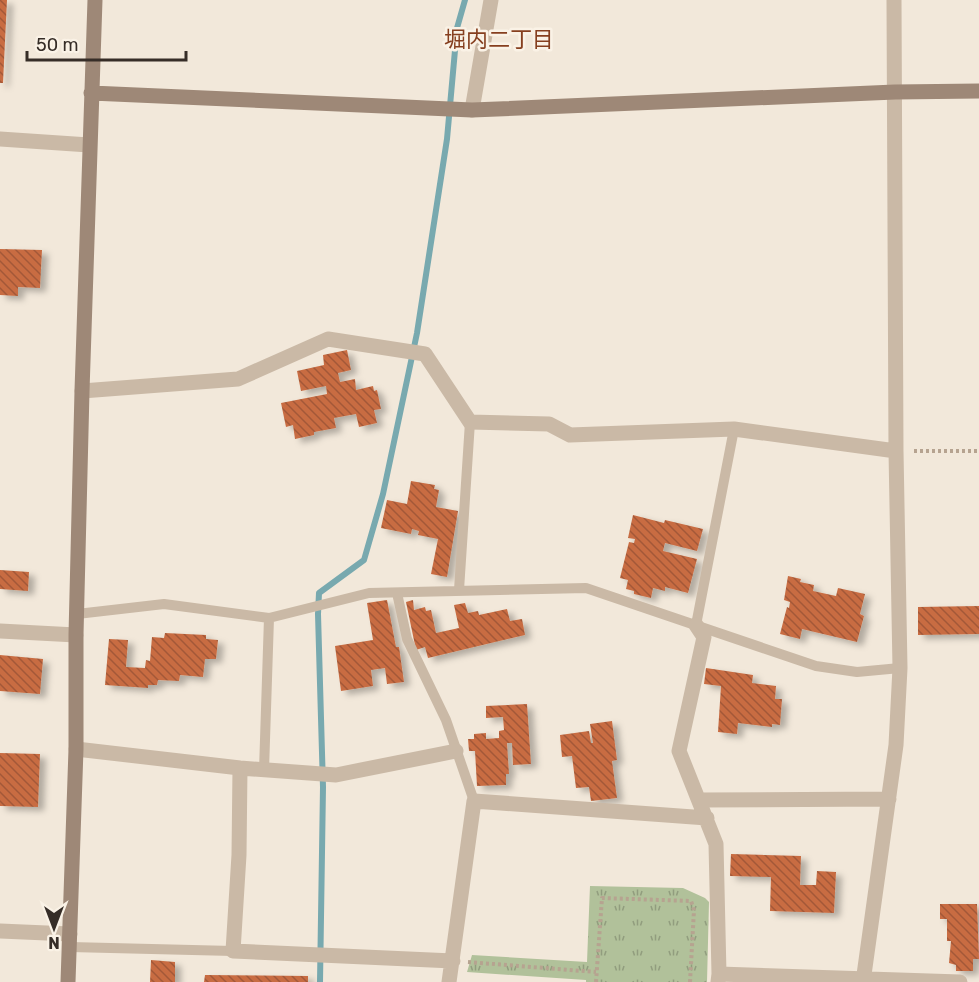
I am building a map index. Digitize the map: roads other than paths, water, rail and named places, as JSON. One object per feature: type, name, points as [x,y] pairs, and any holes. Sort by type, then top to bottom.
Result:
[{"type":"street","points":[[68,982],[76,750],[76,614],[90,93],[95,0]]},
{"type":"street","points":[[468,109],[491,0]]},
{"type":"street","points":[[863,980],[896,745],[900,668],[896,451],[894,0]]},
{"type":"street","points":[[90,93],[468,109],[895,92],[979,91]]},
{"type":"street","points":[[0,140],[89,145]]},
{"type":"street","points":[[82,391],[238,379],[328,339],[425,354],[470,422],[549,424],[570,435],[734,429],[896,451]]},
{"type":"street","points":[[696,625],[704,637],[679,751],[716,844],[719,978],[960,982]]},
{"type":"street","points":[[0,631],[76,635]]},
{"type":"street","points":[[76,750],[240,768],[336,775],[456,751]]},
{"type":"street","points":[[240,768],[239,855],[233,951],[453,961]]},
{"type":"street","points":[[700,800],[889,799]]},
{"type":"street","points":[[449,982],[474,801],[707,818]]},
{"type":"street","points":[[0,931],[70,940]]},
{"type":"lane","points":[[459,590],[470,422]]},
{"type":"lane","points":[[696,625],[734,429]]},
{"type":"lane","points":[[76,614],[164,604],[269,618],[369,593],[586,588],[816,666],[857,672],[900,668]]},
{"type":"lane","points":[[397,593],[407,639],[446,720],[474,801]]},
{"type":"lane","points":[[264,770],[269,618]]},
{"type":"lane","points":[[70,940],[233,951]]},
{"type":"waterway","points":[[320,982],[323,787],[319,593],[364,560],[383,494],[417,333],[447,139],[457,28],[465,0]]},
{"type":"district","name":"堀内二丁目","points":[[499,39]]}]
